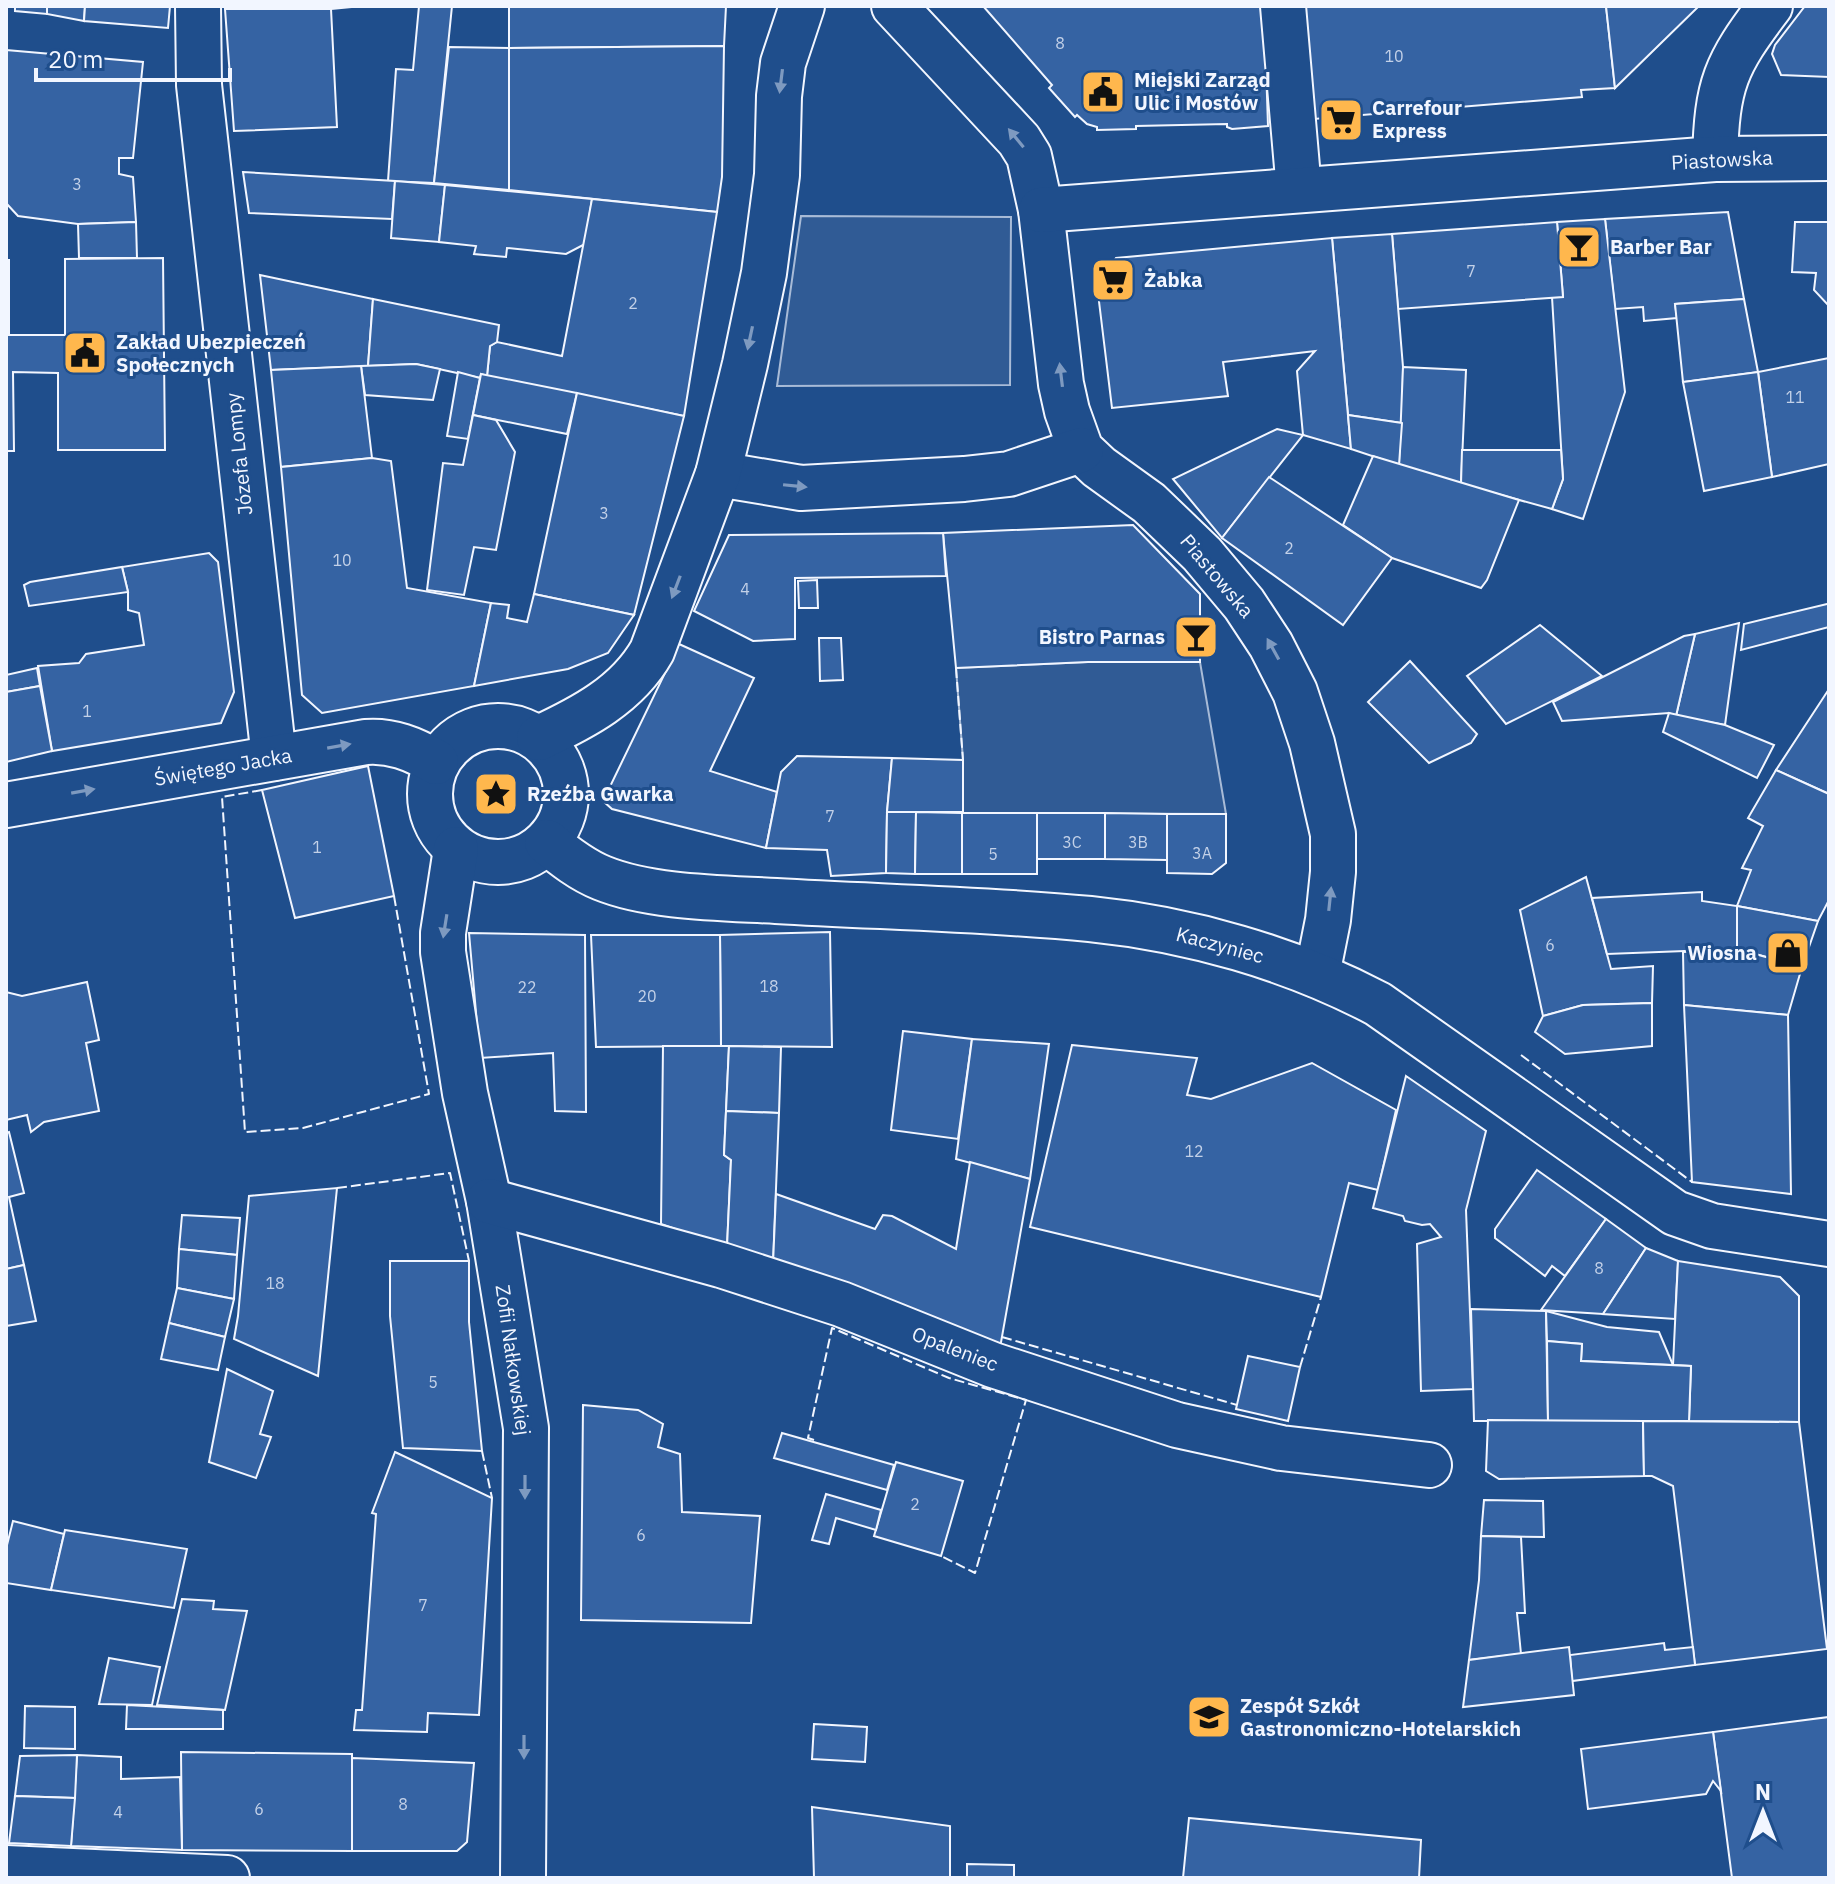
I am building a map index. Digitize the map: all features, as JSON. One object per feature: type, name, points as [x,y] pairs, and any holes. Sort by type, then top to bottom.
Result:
[{"type":"street","name":"Józefa Lompy","points":[[198,6],[199,85],[274,758]]},
{"type":"street","points":[[539,738],[590,713],[641,669],[652,651],[718,474],[764,273],[777,175],[783,63],[802,6]]},
{"type":"street","points":[[718,474],[801,488],[964,479],[1009,474],[1081,450],[1061,384],[1041,210],[1032,164],[1019,140],[894,6]]},
{"type":"street","points":[[1283,6],[1299,190]]},
{"type":"street","points":[[1715,159],[1716,119],[1726,74],[1738,48],[1770,6]]},
{"type":"street","name":"Piastowska","points":[[1041,210],[1715,159],[1829,158]]},
{"type":"street","name":"Piastowska","points":[[1081,450],[1149,503],[1202,554],[1257,624],[1295,692],[1316,757],[1333,834],[1328,920],[1317,975]]},
{"type":"street","points":[[491,725],[524,731],[539,738],[553,752],[562,770],[566,808],[559,827],[531,855],[513,861],[493,863],[474,859],[456,849],[434,819],[429,800],[430,780],[436,762],[459,737],[491,725]]},
{"type":"street","name":"Świętego Jacka","points":[[6,805],[383,741],[403,746],[436,762]]},
{"type":"street","name":"Kaczyniec","points":[[547,842],[595,875],[646,889],[710,898],[1090,919],[1183,934],[1264,956],[1317,975],[1378,1004],[1675,1213],[1712,1226],[1829,1244]]},
{"type":"street","name":"Zofii Nałkowskiej","points":[[456,849],[443,952],[465,1093],[489,1201],[526,1428],[523,1878]]},
{"type":"street","name":"Opaleniec","points":[[489,1201],[721,1265],[841,1304],[993,1365],[1177,1425],[1281,1448],[1429,1465]]},
{"type":"street","points":[[6,1868],[227,1878]]},
{"type":"shaded area","points":[[801,216],[1011,217],[1010,385],[777,386]]},
{"type":"shaded area","points":[[1088,662],[1200,662],[1226,814],[962,813],[963,760],[956,668]]},
{"type":"building","points":[[15,6],[47,6],[47,14],[15,11]]},
{"type":"building","points":[[47,6],[85,6],[84,21],[47,14]]},
{"type":"building","points":[[85,6],[170,6],[168,28],[84,21]]},
{"type":"building","points":[[225,6],[362,6],[225,9]]},
{"type":"building","points":[[419,6],[452,6],[434,183],[388,181],[396,69],[413,70]]},
{"type":"building","points":[[509,6],[726,6],[724,46],[509,48]]},
{"type":"building","points":[[983,6],[1264,6],[1268,126],[1232,129],[1227,124],[1136,126],[1136,129],[1097,130],[1077,115],[1075,117],[1049,88],[1052,85]]},
{"type":"building","points":[[1305,6],[1606,6],[1615,88],[1581,90],[1582,97],[1314,119]]},
{"type":"building","points":[[1606,6],[1699,6],[1615,88]]},
{"type":"building","points":[[1805,6],[1829,6],[1829,77],[1781,75],[1772,54],[1775,45]]},
{"type":"building","points":[[225,9],[331,9],[337,127],[234,131]]},
{"type":"building","points":[[724,46],[722,177],[717,212],[509,190],[509,48]]},
{"type":"building","points":[[449,47],[509,48],[509,190],[434,183]]},
{"type":"building","points":[[6,50],[143,62],[133,158],[119,158],[119,174],[133,177],[136,222],[78,224],[18,216],[6,203]]},
{"type":"building","points":[[243,172],[395,181],[392,219],[249,213]]},
{"type":"building","points":[[395,181],[445,185],[439,242],[391,238]]},
{"type":"building","points":[[445,185],[592,199],[585,244],[566,254],[507,248],[506,257],[474,254],[476,246],[439,242]]},
{"type":"building","points":[[592,199],[717,212],[684,416],[487,376],[490,346],[497,342],[562,356]]},
{"type":"building","points":[[1728,212],[1744,299],[1675,304],[1677,318],[1644,321],[1643,307],[1615,309],[1605,219]]},
{"type":"building","points":[[1605,219],[1625,392],[1583,519],[1552,509],[1563,479],[1552,297],[1563,297],[1557,222]]},
{"type":"building","points":[[136,222],[137,258],[79,258],[78,224]]},
{"type":"building","points":[[1557,222],[1563,297],[1398,309],[1392,234]]},
{"type":"building","points":[[1795,222],[1829,222],[1829,306],[1814,290],[1816,273],[1792,272]]},
{"type":"building","points":[[1392,234],[1403,367],[1402,423],[1348,415],[1332,238]]},
{"type":"building","points":[[1332,238],[1351,449],[1303,435],[1297,371],[1315,351],[1223,362],[1228,396],[1112,408],[1097,285],[1116,258]]},
{"type":"building","name":"Zakład Ubezpieczeń Społecznych","points":[[163,258],[165,450],[58,450],[58,373],[13,372],[14,451],[6,451],[6,260],[9,260],[9,335],[65,335],[65,259]]},
{"type":"building","points":[[260,275],[373,299],[368,366],[271,370]]},
{"type":"building","points":[[373,299],[499,325],[497,342],[490,346],[487,376],[481,374],[480,378],[416,364],[368,366]]},
{"type":"building","points":[[1744,299],[1758,372],[1683,382],[1675,304]]},
{"type":"building","points":[[1829,358],[1829,464],[1772,477],[1758,372]]},
{"type":"building","points":[[416,364],[440,369],[433,400],[365,395],[361,366]]},
{"type":"building","points":[[361,366],[372,458],[281,467],[271,370]]},
{"type":"building","points":[[1403,367],[1466,370],[1461,484],[1399,465]]},
{"type":"building","points":[[458,372],[480,378],[468,439],[447,436]]},
{"type":"building","points":[[1758,372],[1772,477],[1704,491],[1683,382]]},
{"type":"building","points":[[481,374],[577,393],[567,434],[473,415]]},
{"type":"building","points":[[577,393],[684,416],[634,615],[534,594]]},
{"type":"building","points":[[473,415],[496,420],[515,452],[496,550],[474,547],[464,595],[427,590],[443,463],[463,465]]},
{"type":"building","points":[[1348,415],[1402,423],[1399,465],[1351,449]]},
{"type":"building","points":[[1277,429],[1303,435],[1222,538],[1173,479]]},
{"type":"building","points":[[1462,450],[1561,450],[1563,479],[1552,509],[1461,484]]},
{"type":"building","points":[[1373,456],[1519,500],[1481,588],[1392,558],[1343,525]]},
{"type":"building","points":[[372,458],[391,461],[407,588],[491,603],[474,686],[322,713],[302,695],[281,467]]},
{"type":"building","points":[[1269,477],[1392,558],[1343,625],[1222,538]]},
{"type":"building","points":[[1133,525],[1200,594],[1200,662],[1088,662],[956,668],[943,533]]},
{"type":"building","points":[[943,533],[946,576],[795,578],[795,639],[753,641],[694,611],[729,535]]},
{"type":"building","points":[[209,553],[218,562],[234,692],[221,723],[52,751],[38,666],[79,663],[86,654],[144,645],[139,613],[128,610],[128,592],[122,567]]},
{"type":"building","points":[[122,567],[128,592],[29,606],[24,585],[30,582]]},
{"type":"building","points":[[817,580],[818,608],[799,608],[798,581]]},
{"type":"building","points":[[534,594],[634,615],[608,653],[568,669],[474,686],[491,603],[509,605],[507,618],[527,622]]},
{"type":"building","points":[[1829,604],[1829,627],[1741,650],[1744,624]]},
{"type":"building","points":[[1739,623],[1725,725],[1676,716],[1695,634]]},
{"type":"building","points":[[1540,625],[1602,676],[1506,724],[1467,676]]},
{"type":"building","points":[[1695,634],[1676,716],[1669,713],[1562,721],[1553,702],[1684,636]]},
{"type":"building","points":[[819,638],[841,638],[843,680],[820,681]]},
{"type":"building","points":[[679,644],[754,678],[710,771],[777,792],[766,848],[612,809],[603,801]]},
{"type":"building","points":[[1410,661],[1477,734],[1471,743],[1429,763],[1368,702]]},
{"type":"building","points":[[37,668],[40,686],[6,692],[6,675]]},
{"type":"building","points":[[40,686],[52,751],[6,762],[6,692]]},
{"type":"building","points":[[1829,689],[1829,794],[1776,770]]},
{"type":"building","points":[[1669,713],[1725,725],[1774,745],[1757,778],[1663,732]]},
{"type":"building","points":[[797,756],[892,758],[886,873],[831,876],[827,850],[766,848],[781,772]]},
{"type":"building","points":[[892,758],[963,760],[963,812],[887,812]]},
{"type":"building","points":[[368,766],[394,896],[295,918],[262,790]]},
{"type":"building","points":[[1776,770],[1829,794],[1829,900],[1818,921],[1737,906],[1751,870],[1742,868],[1763,826],[1748,818]]},
{"type":"building","points":[[887,812],[916,812],[915,874],[886,873]]},
{"type":"building","points":[[916,812],[962,813],[962,874],[915,874]]},
{"type":"building","points":[[962,813],[1037,813],[1037,874],[962,874]]},
{"type":"building","points":[[1037,813],[1105,813],[1105,859],[1037,859]]},
{"type":"building","points":[[1105,813],[1167,814],[1167,860],[1105,859]]},
{"type":"building","points":[[1167,814],[1226,814],[1226,863],[1212,874],[1167,873]]},
{"type":"building","points":[[1586,877],[1611,969],[1653,966],[1652,1003],[1583,1005],[1543,1016],[1520,910]]},
{"type":"building","points":[[1702,892],[1702,901],[1737,906],[1737,949],[1607,954],[1592,898]]},
{"type":"building","points":[[1737,906],[1818,921],[1802,967],[1737,949]]},
{"type":"building","points":[[830,932],[832,1047],[721,1046],[720,935]]},
{"type":"building","points":[[469,933],[585,935],[586,1112],[555,1111],[553,1053],[480,1058]]},
{"type":"building","points":[[591,935],[720,935],[721,1046],[596,1047]]},
{"type":"building","points":[[1737,949],[1802,967],[1788,1015],[1684,1005],[1683,952]]},
{"type":"building","points":[[87,982],[99,1040],[86,1043],[99,1111],[44,1122],[31,1132],[27,1115],[6,1120],[6,992],[22,996]]},
{"type":"building","points":[[1652,1003],[1652,1046],[1565,1054],[1535,1032],[1543,1016],[1583,1005]]},
{"type":"building","points":[[1684,1005],[1788,1015],[1791,1194],[1692,1182]]},
{"type":"building","points":[[903,1031],[972,1039],[958,1139],[891,1130]]},
{"type":"building","points":[[972,1039],[1049,1044],[1030,1179],[956,1159]]},
{"type":"building","points":[[1072,1045],[1197,1058],[1187,1095],[1211,1099],[1312,1063],[1396,1110],[1378,1190],[1349,1183],[1321,1297],[1030,1227]]},
{"type":"building","points":[[663,1046],[729,1046],[724,1155],[731,1160],[727,1247],[661,1224]]},
{"type":"building","points":[[729,1046],[781,1047],[779,1113],[726,1111]]},
{"type":"building","points":[[1406,1076],[1486,1131],[1466,1210],[1473,1389],[1421,1391],[1417,1244],[1441,1237],[1430,1224],[1405,1221],[1403,1216],[1373,1208]]},
{"type":"building","points":[[726,1111],[779,1113],[773,1264],[727,1247],[731,1160],[724,1155]]},
{"type":"building","points":[[9,1132],[24,1193],[9,1197],[24,1265],[6,1269],[6,1133]]},
{"type":"building","points":[[970,1162],[1030,1179],[1000,1348],[773,1264],[776,1194],[875,1229],[883,1215],[892,1216],[956,1249]]},
{"type":"building","points":[[1537,1170],[1606,1219],[1565,1276],[1552,1266],[1545,1276],[1495,1238],[1495,1229]]},
{"type":"building","points":[[337,1188],[318,1376],[234,1339],[249,1196]]},
{"type":"building","points":[[182,1215],[240,1218],[237,1255],[179,1249]]},
{"type":"building","points":[[1606,1219],[1646,1248],[1603,1314],[1541,1310]]},
{"type":"building","points":[[1646,1248],[1678,1261],[1675,1319],[1603,1314]]},
{"type":"building","points":[[179,1249],[237,1255],[234,1299],[177,1288]]},
{"type":"building","points":[[390,1261],[469,1261],[469,1322],[482,1451],[403,1448],[390,1316]]},
{"type":"building","points":[[1678,1261],[1780,1277],[1799,1296],[1799,1422],[1689,1421],[1691,1366],[1673,1365]]},
{"type":"building","points":[[24,1265],[36,1321],[6,1326],[6,1269]]},
{"type":"building","points":[[177,1288],[234,1299],[225,1337],[169,1323]]},
{"type":"building","points":[[1471,1309],[1546,1311],[1548,1421],[1474,1421]]},
{"type":"building","points":[[1546,1311],[1607,1327],[1659,1332],[1673,1365],[1581,1361],[1582,1344],[1547,1341]]},
{"type":"building","points":[[169,1323],[225,1337],[218,1370],[161,1359]]},
{"type":"building","points":[[1547,1341],[1582,1344],[1581,1361],[1691,1366],[1689,1421],[1548,1421]]},
{"type":"building","points":[[1248,1356],[1300,1367],[1288,1421],[1236,1409]]},
{"type":"building","points":[[227,1369],[273,1391],[260,1434],[271,1437],[256,1478],[209,1462]]},
{"type":"building","points":[[583,1405],[638,1410],[663,1424],[658,1447],[680,1454],[682,1512],[760,1516],[751,1623],[581,1620]]},
{"type":"building","points":[[1488,1420],[1643,1421],[1644,1476],[1499,1479],[1486,1471]]},
{"type":"building","points":[[1643,1421],[1799,1422],[1827,1649],[1695,1665],[1673,1486],[1652,1476],[1644,1476]]},
{"type":"building","points":[[782,1433],[894,1465],[887,1490],[774,1458]]},
{"type":"building","points":[[395,1452],[492,1498],[479,1715],[428,1713],[427,1732],[354,1730],[356,1710],[362,1710],[376,1514],[372,1513]]},
{"type":"building","points":[[896,1462],[963,1481],[941,1556],[874,1536]]},
{"type":"building","points":[[826,1494],[881,1510],[876,1530],[836,1518],[829,1544],[812,1540]]},
{"type":"building","points":[[1484,1500],[1543,1501],[1544,1537],[1481,1536]]},
{"type":"building","points":[[13,1521],[64,1534],[51,1590],[6,1583],[6,1549]]},
{"type":"building","points":[[65,1530],[187,1549],[174,1608],[51,1590]]},
{"type":"building","points":[[1481,1536],[1521,1537],[1525,1613],[1517,1613],[1521,1654],[1469,1660]]},
{"type":"building","points":[[182,1599],[214,1601],[213,1609],[247,1611],[225,1710],[157,1705]]},
{"type":"building","points":[[1664,1643],[1665,1650],[1693,1647],[1695,1665],[1572,1681],[1570,1655]]},
{"type":"building","points":[[1569,1647],[1574,1695],[1463,1707],[1469,1660]]},
{"type":"building","points":[[109,1658],[160,1667],[152,1705],[99,1704]]},
{"type":"building","points":[[127,1705],[223,1710],[223,1729],[126,1729]]},
{"type":"building","points":[[25,1706],[75,1707],[75,1749],[24,1748]]},
{"type":"building","points":[[1829,1717],[1829,1878],[1732,1878],[1713,1732]]},
{"type":"building","points":[[814,1724],[867,1727],[865,1762],[812,1759]]},
{"type":"building","points":[[1713,1732],[1721,1791],[1713,1781],[1706,1794],[1588,1809],[1581,1749]]},
{"type":"building","points":[[181,1752],[352,1754],[352,1851],[182,1850]]},
{"type":"building","points":[[77,1755],[121,1757],[121,1779],[180,1777],[182,1850],[71,1846]]},
{"type":"building","points":[[77,1755],[75,1798],[15,1796],[20,1756]]},
{"type":"building","points":[[352,1758],[474,1763],[467,1842],[457,1851],[352,1851]]},
{"type":"building","points":[[15,1796],[75,1798],[71,1846],[9,1843]]},
{"type":"building","points":[[812,1807],[950,1826],[950,1878],[814,1878]]},
{"type":"building","points":[[1189,1818],[1421,1840],[1419,1878],[1183,1878]]},
{"type":"building","points":[[967,1864],[1014,1865],[1014,1878],[967,1878]]},
{"type":"fence","points":[[956,668],[963,760]]},
{"type":"fence","points":[[262,790],[222,797],[245,1132],[303,1128],[429,1094],[394,896]]},
{"type":"fence","points":[[1521,1055],[1692,1182]]},
{"type":"fence","points":[[337,1188],[450,1173],[469,1261]]},
{"type":"fence","points":[[1300,1367],[1321,1297]]},
{"type":"fence","points":[[814,1440],[808,1438],[832,1328],[949,1378],[1026,1400],[975,1573],[941,1556]]},
{"type":"fence","points":[[1002,1337],[1237,1405]]},
{"type":"fence","points":[[482,1451],[492,1498]]},
{"type":"place","name":"Miejski Zarząd Ulic i Mostów","points":[[1103,92]]},
{"type":"place","name":"Carrefour Express","points":[[1341,120]]},
{"type":"place","name":"Barber Bar","points":[[1579,247]]},
{"type":"place","name":"Żabka","points":[[1113,280]]},
{"type":"place","name":"Zakład Ubezpieczeń Społecznych","points":[[85,353]]},
{"type":"place","name":"Bistro Parnas","points":[[1196,637]]},
{"type":"place","name":"Rzeźba Gwarka","points":[[496,794]]},
{"type":"place","name":"Wiosna","points":[[1788,953]]},
{"type":"place","name":"Zespół Szkół Gastronomiczno-Hotelarskich","points":[[1209,1717]]}]
